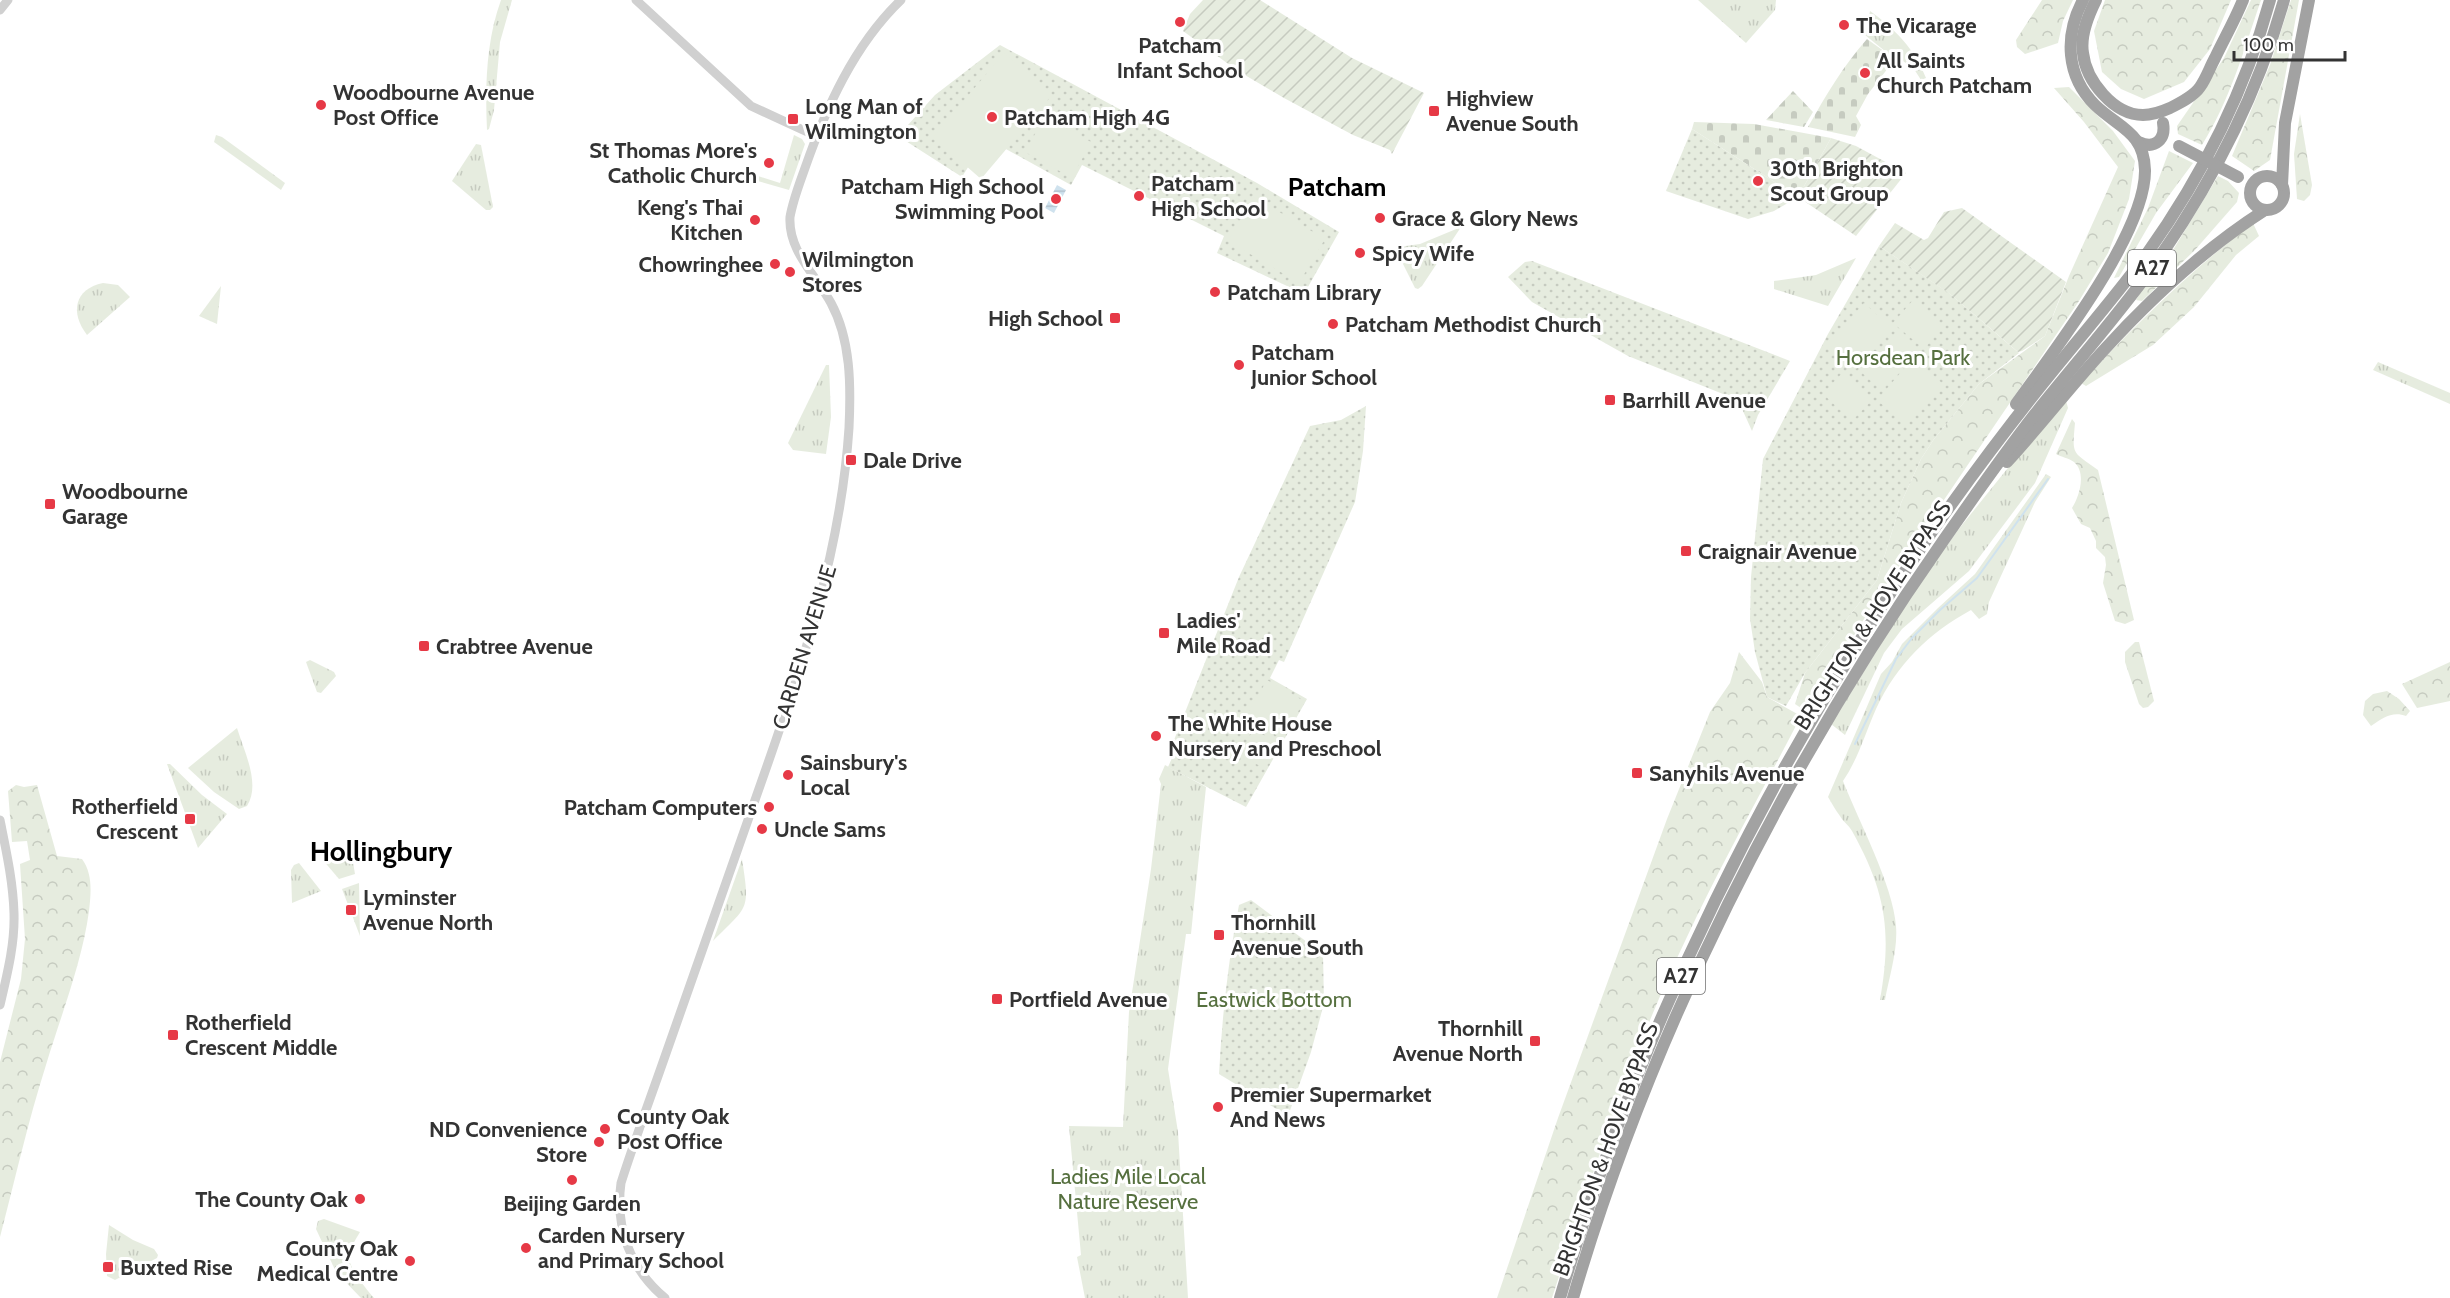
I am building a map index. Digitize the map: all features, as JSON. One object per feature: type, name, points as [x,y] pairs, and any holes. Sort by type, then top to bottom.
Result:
[{"type":"highway","points":[[2083,0],[2071,30],[2070,51],[2074,74],[2095,105],[2141,141],[2179,146],[2238,177],[2256,180],[2270,176],[2282,185]]},
{"type":"highway","points":[[2096,0],[2086,24],[2082,53],[2092,79],[2113,103],[2123,109],[2148,115],[2163,123],[2179,146]]},
{"type":"highway","points":[[2141,141],[2133,125],[2148,115],[2177,105],[2200,88],[2243,0]]},
{"type":"highway","name":"BRIGHTON & HOVE BYPASS","points":[[1560,1298],[1571,1259],[1616,1132],[1662,1017],[1714,905],[1777,783],[1842,670],[1928,536],[1980,464],[2135,269],[2192,184],[2234,99],[2270,0]]},
{"type":"highway","name":"BRIGHTON & HOVE BYPASS","points":[[1573,1298],[1628,1136],[1674,1022],[1726,910],[1788,790],[1852,676],[1968,505],[2035,414],[2153,267],[2199,197],[2222,155],[2252,90],[2284,0]]},
{"type":"highway","points":[[2238,177],[2250,192],[2256,206],[2265,210],[2272,209],[2281,202],[2284,192],[2282,185],[2285,123],[2309,0]]},
{"type":"highway","points":[[2105,94],[2141,107],[2159,105],[2188,90],[2208,71]]},
{"type":"highway","points":[[2141,141],[2163,136],[2163,123]]},
{"type":"highway","name":"A27","points":[[1980,464],[2014,407],[2104,276],[2122,243],[2134,217],[2145,183],[2141,141]]},
{"type":"highway","points":[[2250,192],[2256,180]]},
{"type":"highway","name":"A27","points":[[1968,505],[2102,352],[2147,305],[2195,260],[2265,210]]},
{"type":"street","points":[[0,10],[8,0]]},
{"type":"street","points":[[636,0],[751,106],[816,136]]},
{"type":"street","name":"CARDEN AVENUE","points":[[665,1298],[638,1268],[625,1240],[619,1210],[621,1182],[790,701],[815,619],[843,498],[849,407],[846,350],[831,302],[799,254],[789,222],[792,206],[816,136],[841,83],[877,25],[901,0]]},
{"type":"street","points":[[0,820],[9,861],[14,914],[9,966],[0,1005]]},
{"type":"green space","points":[[501,0],[512,0],[500,42],[494,110],[487,130],[486,97],[489,48]]},
{"type":"green space","points":[[1203,0],[1260,0],[1352,58],[1424,93],[1392,154],[1390,150],[1353,135],[1238,71],[1183,31],[1190,14]]},
{"type":"green space","points":[[1698,0],[1776,0],[1775,10],[1746,43]]},
{"type":"green space","points":[[2042,0],[2073,0],[2063,21],[2058,43],[2025,54],[2017,47],[2016,40]]},
{"type":"green space","points":[[2105,0],[2231,0],[2210,49],[2184,82],[2144,99],[2121,89],[2102,72],[2094,31]]},
{"type":"green space","points":[[2251,0],[2261,0],[2228,93],[2202,145],[2178,134],[2177,126],[2224,58]]},
{"type":"green space","points":[[2291,0],[2299,0],[2270,160],[2254,171],[2232,156],[2270,65]]},
{"type":"green space","points":[[1870,11],[1903,40],[1916,58],[1926,78],[1921,80],[1914,69],[1903,61],[1901,64],[1865,35]]},
{"type":"green space","points":[[1867,39],[1895,59],[1868,94],[1856,116],[1861,125],[1855,137],[1808,127],[1835,81]]},
{"type":"green space","points":[[1000,45],[1257,183],[1339,232],[1304,294],[1217,253],[1224,236],[1082,165],[1071,185],[986,138],[962,177],[898,136],[935,95]]},
{"type":"green space","name":"Patcham High 4G","points":[[1004,53],[1052,95],[981,179],[933,137]]},
{"type":"green space","points":[[2069,87],[2113,131],[2135,161],[2129,199],[2108,253],[2079,301],[1872,606],[1807,712],[1795,704],[1805,673],[1877,580],[1901,503],[1921,459],[1934,439],[1979,384],[2045,336],[2118,167],[2084,122],[2054,88]]},
{"type":"green space","points":[[1793,91],[1813,112],[1804,127],[1766,120]]},
{"type":"green space","points":[[2300,114],[2312,185],[2310,195],[2304,201],[2297,199],[2294,154]]},
{"type":"green space","points":[[1045,116],[1091,142],[1072,178],[1025,152]]},
{"type":"green space","points":[[1694,122],[1754,124],[1831,138],[1798,197],[1692,129]]},
{"type":"green space","points":[[1692,129],[1798,197],[1774,211],[1748,219],[1666,191]]},
{"type":"green space","points":[[216,135],[285,183],[281,190],[214,142]]},
{"type":"green space","points":[[794,135],[802,139],[805,144],[789,190],[754,180],[755,175],[780,183]]},
{"type":"green space","points":[[1831,138],[1856,146],[1906,173],[1856,236],[1798,197]]},
{"type":"green space","points":[[476,144],[481,145],[493,207],[490,210],[486,210],[452,181]]},
{"type":"green space","points":[[2169,151],[2193,163],[2156,213],[2119,277],[2114,278],[2148,208]]},
{"type":"green space","points":[[2218,176],[2228,181],[2239,193],[2237,202],[2195,250],[2142,301],[2136,300],[2170,255]]},
{"type":"green space","points":[[1254,197],[1325,239],[1299,283],[1228,241]]},
{"type":"green space","points":[[1962,208],[2066,282],[2045,336],[2022,351],[2018,352],[1950,294],[1879,246],[1895,223],[1924,240],[1928,238],[1944,212]]},
{"type":"green space","points":[[2253,223],[2259,236],[2236,255],[2194,307],[2153,345],[2086,386],[2081,383],[2164,299]]},
{"type":"green space","points":[[1461,227],[1422,286],[1415,288],[1396,250],[1398,247],[1420,244]]},
{"type":"green space","name":"Horsdean Park","points":[[1879,246],[1949,293],[2019,353],[1979,384],[1934,439],[1921,459],[1901,503],[1877,580],[1805,673],[1786,706],[1767,697],[1755,652],[1750,619],[1751,577],[1763,459],[1828,334]]},
{"type":"green space","points":[[1856,258],[1828,306],[1774,289],[1774,281],[1816,275]]},
{"type":"green space","points":[[1532,261],[1790,361],[1758,415],[1752,431],[1738,400],[1628,356],[1532,302],[1508,277],[1525,262]]},
{"type":"green space","points":[[103,283],[118,285],[130,297],[87,335],[78,318],[78,303],[86,291]]},
{"type":"green space","points":[[221,286],[217,324],[199,316]]},
{"type":"green space","points":[[1913,300],[1943,327],[1924,349],[1893,323]]},
{"type":"green space","points":[[1864,303],[1892,328],[1856,369],[1828,345]]},
{"type":"green space","points":[[1896,332],[1915,349],[1880,389],[1861,372]]},
{"type":"green space","points":[[1913,358],[1942,383],[1906,425],[1877,400]]},
{"type":"green space","points":[[2378,362],[2450,393],[2450,404],[2373,370]]},
{"type":"green space","points":[[826,365],[829,365],[831,417],[826,454],[793,450],[788,443]]},
{"type":"green space","points":[[1843,372],[1873,399],[1852,421],[1823,394]]},
{"type":"green space","points":[[2065,397],[2068,408],[2035,483],[1969,571],[1902,629],[1884,653],[1845,735],[1831,724],[1914,591],[1958,530]]},
{"type":"green space","points":[[1366,406],[1363,451],[1355,502],[1284,662],[1279,660],[1270,678],[1307,699],[1246,807],[1168,767],[1172,758],[1168,755],[1239,577],[1310,426],[1341,420]]},
{"type":"green space","points":[[2072,419],[2075,423],[2074,447],[2076,452],[2098,470],[2134,620],[2125,624],[2115,621],[2103,583],[2105,557],[2096,548],[2096,541],[2090,528],[2081,524],[2072,508],[2080,485],[2078,467],[2074,462],[2056,454]]},
{"type":"green space","points":[[2046,474],[2051,477],[2035,502],[1989,602],[1987,614],[1979,619],[1971,610],[1956,619],[1928,640],[1904,664],[1884,693],[1843,781],[1882,873],[1894,910],[1896,935],[1894,954],[1885,1000],[1880,1000],[1884,976],[1885,933],[1879,893],[1852,831],[1828,797],[1881,674],[1892,662],[1902,644],[1975,574]]},
{"type":"green space","points":[[2135,642],[2139,642],[2154,701],[2148,707],[2143,708],[2139,704],[2125,662],[2125,652]]},
{"type":"green space","points":[[1739,652],[1762,682],[1767,697],[1801,716],[1713,883],[1666,982],[1613,1116],[1552,1298],[1497,1298],[1558,1118],[1667,819],[1710,712],[1730,683]]},
{"type":"green space","points":[[310,660],[334,672],[336,676],[321,693],[317,692],[306,662]]},
{"type":"green space","points":[[2450,662],[2450,701],[2417,708],[2402,684]]},
{"type":"green space","points":[[1267,680],[1304,701],[1283,739],[1245,718]]},
{"type":"green space","points":[[2387,691],[2399,699],[2410,711],[2406,716],[2392,715],[2371,726],[2363,715],[2365,701],[2373,694]]},
{"type":"green space","points":[[237,728],[252,778],[251,797],[247,806],[239,809],[214,792],[188,768]]},
{"type":"green space","points":[[1253,729],[1276,742],[1271,752],[1248,740]]},
{"type":"green space","points":[[1245,744],[1268,757],[1262,767],[1239,755]]},
{"type":"green space","points":[[167,764],[170,764],[202,795],[227,814],[198,848]]},
{"type":"green space","name":"Ladies Mile Local Nature Reserve","points":[[1165,765],[1206,787],[1191,934],[1186,934],[1168,1069],[1178,1132],[1188,1298],[1085,1298],[1077,1257],[1081,1255],[1069,1126],[1123,1127],[1129,1012],[1151,869],[1161,784],[1159,779]]},
{"type":"green space","points":[[16,785],[24,787],[37,785],[57,856],[82,859],[90,877],[91,891],[86,930],[71,989],[33,1107],[0,1237],[0,1062],[21,979],[25,939],[20,864],[30,860],[27,841],[12,842],[8,791]]},
{"type":"green space","points":[[350,845],[355,874],[339,879],[322,859]]},
{"type":"green space","points":[[742,859],[746,889],[744,906],[713,941]]},
{"type":"green space","points":[[299,863],[321,891],[292,903],[291,870]]},
{"type":"green space","points":[[359,883],[360,936],[342,889]]},
{"type":"green space","name":"Eastwick Bottom","points":[[1251,900],[1323,954],[1324,1003],[1311,1052],[1288,1116],[1219,1074],[1226,989],[1235,926],[1239,905]]},
{"type":"green space","points":[[324,1219],[360,1232],[351,1249],[349,1260],[358,1278],[374,1298],[361,1298],[336,1272],[316,1229],[318,1221]]},
{"type":"green space","points":[[109,1225],[133,1240],[154,1249],[158,1255],[157,1258],[115,1280],[107,1276],[106,1254]]},
{"type":"water","name":"Patcham High School Swimming Pool","points":[[1057,185],[1066,190],[1054,213],[1045,208]]},
{"type":"waterway","points":[[1855,744],[1896,659],[1912,638],[1977,578],[2048,479]]},
{"type":"place","name":"Patcham Infant School","points":[[1180,22]]},
{"type":"place","name":"The Vicarage","points":[[1844,25]]},
{"type":"place","name":"All Saints Church Patcham","points":[[1865,73]]},
{"type":"place","name":"Woodbourne Avenue Post Office","points":[[321,105]]},
{"type":"place","name":"Highview Avenue South","points":[[1434,111]]},
{"type":"place","name":"Patcham High 4G","points":[[992,117]]},
{"type":"place","name":"Long Man of Wilmington","points":[[793,119]]},
{"type":"place","name":"St Thomas More's Catholic Church","points":[[769,163]]},
{"type":"place","name":"30th Brighton Scout Group","points":[[1758,181]]},
{"type":"place","name":"Patcham High School","points":[[1139,196]]},
{"type":"place","name":"Patcham High School Swimming Pool","points":[[1056,199]]},
{"type":"place","name":"Grace & Glory News","points":[[1380,218]]},
{"type":"place","name":"Keng's Thai Kitchen","points":[[755,220]]},
{"type":"place","name":"Spicy Wife","points":[[1360,253]]},
{"type":"place","name":"Chowringhee","points":[[775,264]]},
{"type":"place","name":"Wilmington Stores","points":[[790,272]]},
{"type":"place","name":"Patcham Library","points":[[1215,292]]},
{"type":"place","name":"High School","points":[[1115,318]]},
{"type":"place","name":"Patcham Methodist Church","points":[[1333,324]]},
{"type":"place","name":"Patcham Junior School","points":[[1239,365]]},
{"type":"place","name":"Barrhill Avenue","points":[[1610,400]]},
{"type":"place","name":"Dale Drive","points":[[851,460]]},
{"type":"place","name":"Woodbourne Garage","points":[[50,504]]},
{"type":"place","name":"Craignair Avenue","points":[[1686,551]]},
{"type":"place","name":"Ladies' Mile Road","points":[[1164,633]]},
{"type":"place","name":"Crabtree Avenue","points":[[424,646]]},
{"type":"place","name":"The White House Nursery and Preschool","points":[[1156,736]]},
{"type":"place","name":"Sanyhils Avenue","points":[[1637,773]]},
{"type":"place","name":"Sainsbury's Local","points":[[788,775]]},
{"type":"place","name":"Patcham Computers","points":[[769,807]]},
{"type":"place","name":"Rotherfield Crescent","points":[[190,819]]},
{"type":"place","name":"Uncle Sams","points":[[762,829]]},
{"type":"place","name":"Lyminster Avenue North","points":[[351,910]]},
{"type":"place","name":"Thornhill Avenue South","points":[[1219,935]]},
{"type":"place","name":"Portfield Avenue","points":[[997,999]]},
{"type":"place","name":"Rotherfield Crescent Middle","points":[[173,1035]]},
{"type":"place","name":"Thornhill Avenue North","points":[[1535,1041]]},
{"type":"place","name":"Premier Supermarket And News","points":[[1218,1107]]},
{"type":"place","name":"County Oak Post Office","points":[[605,1129]]},
{"type":"place","name":"ND Convenience Store","points":[[599,1142]]},
{"type":"place","name":"Beijing Garden","points":[[572,1180]]},
{"type":"place","name":"The County Oak","points":[[360,1199]]},
{"type":"place","name":"Carden Nursery and Primary School","points":[[526,1248]]},
{"type":"place","name":"County Oak Medical Centre","points":[[410,1261]]},
{"type":"place","name":"Buxted Rise","points":[[108,1267]]},
{"type":"district","name":"Patcham","points":[[1337,187]]},
{"type":"district","name":"Hollingbury","points":[[381,851]]}]
